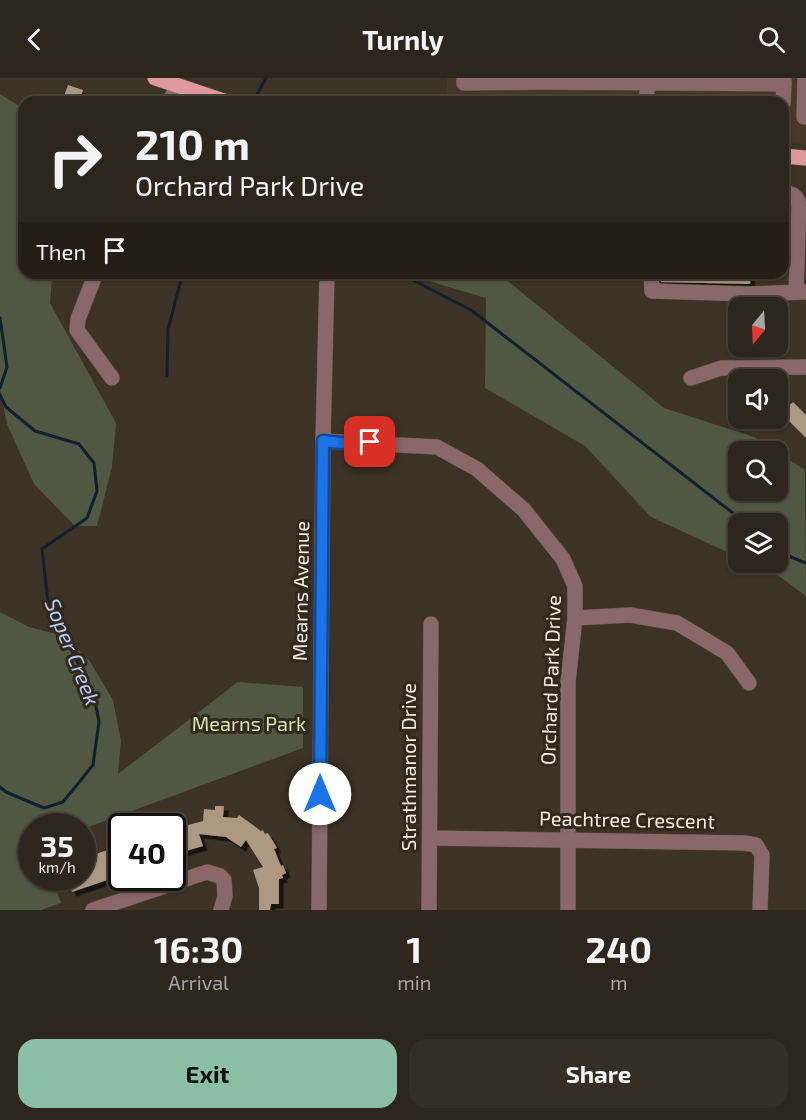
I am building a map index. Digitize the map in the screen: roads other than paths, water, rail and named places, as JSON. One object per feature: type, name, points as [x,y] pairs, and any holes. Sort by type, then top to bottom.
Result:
[{"type":"main road","points":[[155,78],[209,96]]},
{"type":"main road","points":[[789,157],[806,158]]},
{"type":"street","points":[[464,78],[464,83],[531,80],[647,83],[784,81],[783,96]]},
{"type":"street","points":[[805,78],[804,117],[806,117]]},
{"type":"street","points":[[647,83],[647,96]]},
{"type":"street","points":[[173,96],[178,86]]},
{"type":"street","points":[[651,279],[652,291],[749,294],[801,292],[799,206],[795,195],[789,194]]},
{"type":"street","points":[[94,279],[78,319],[77,330],[112,378]]},
{"type":"street","name":"Mearns Avenue","points":[[319,910],[323,441],[327,279]]},
{"type":"street","points":[[691,378],[721,368],[806,367]]},
{"type":"street","name":"Orchard Park Drive","points":[[323,441],[436,447],[477,470],[524,510],[563,559],[574,586],[574,618],[568,682],[568,910]]},
{"type":"street","points":[[574,618],[630,615],[677,623],[727,653],[749,683]]},
{"type":"street","name":"Strathmanor Drive","points":[[429,910],[431,624]]},
{"type":"street","name":"Peachtree Crescent","points":[[430,838],[756,845],[762,855],[760,910]]},
{"type":"street","points":[[93,910],[207,872],[220,876],[224,880],[225,896],[221,910]]},
{"type":"waterway","points":[[256,96],[266,78]]},
{"type":"waterway","points":[[167,376],[168,329],[181,279]]},
{"type":"waterway","points":[[411,279],[471,310],[733,513]]},
{"type":"waterway","name":"Soper Creek","points":[[0,318],[7,367],[0,388]]},
{"type":"waterway","name":"Soper Creek","points":[[0,395],[6,407],[35,431],[79,444],[94,463],[97,491],[87,518],[42,549],[48,602],[94,696],[99,722],[93,765],[63,802],[44,808],[6,792],[0,787]]},
{"type":"waterway","points":[[788,555],[806,563]]},
{"type":"park label","name":"Mearns Park","points":[[249,724]]}]
